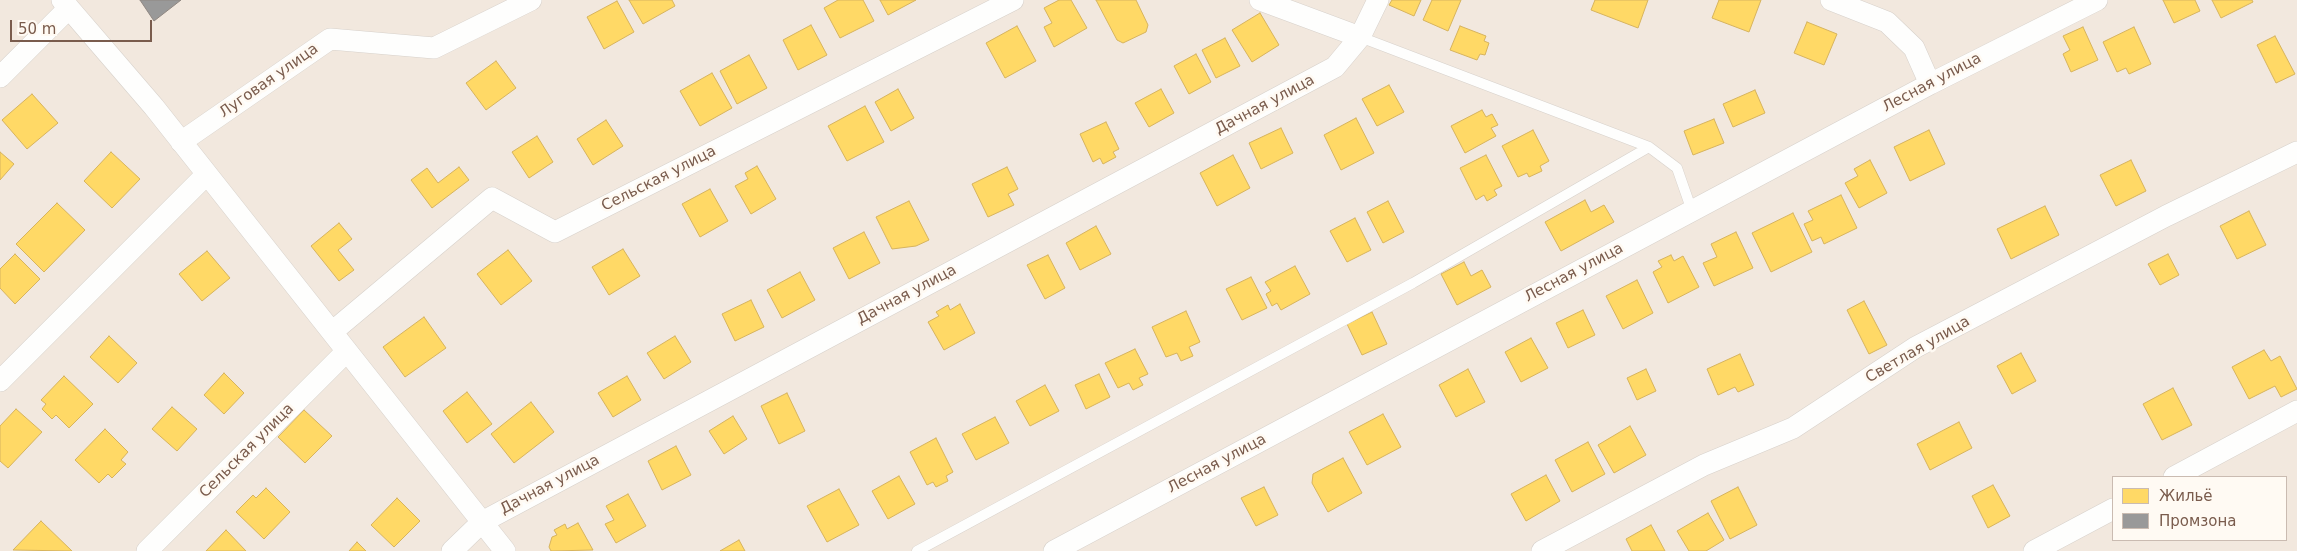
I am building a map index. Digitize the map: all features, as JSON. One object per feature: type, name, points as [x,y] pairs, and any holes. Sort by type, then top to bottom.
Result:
[{"type":"street","name":"Луговая улица","points":[[181,142],[330,39],[434,48],[531,0]]},
{"type":"street","name":"Сельская улица","points":[[332,332],[492,198],[555,232],[1013,0]]},
{"type":"street","points":[[1260,0],[1360,37]]},
{"type":"street","name":"Дачная улица","points":[[452,551],[482,522],[1335,67],[1360,37],[1378,0]]},
{"type":"street","points":[[1831,0],[1887,22],[1914,48],[1930,84]]},
{"type":"street","name":"Лесная улица","points":[[1054,551],[1930,84],[2097,0]]},
{"type":"street","points":[[0,77],[65,4],[207,174],[505,551]]},
{"type":"street","name":"Светлая улица","points":[[1542,551],[1704,465],[1793,428],[1916,347],[2166,216],[2297,152]]},
{"type":"street","points":[[0,381],[207,174]]},
{"type":"street","name":"Сельская улица","points":[[147,551],[347,351]]},
{"type":"street","points":[[2176,476],[2297,411]]},
{"type":"street","points":[[2034,551],[2112,511]]},
{"type":"lane","points":[[1360,37],[1649,146],[1677,168],[1692,211]]},
{"type":"lane","points":[[917,551],[1414,283],[1649,146]]},
{"type":"shaded area","points":[[0,0],[2297,0],[2297,551],[0,551]]},
{"type":"building: Жильё","points":[[629,0],[672,0],[675,6],[643,24]]},
{"type":"building: Жильё","points":[[838,0],[863,0],[874,21],[840,38],[824,8]]},
{"type":"building: Жильё","points":[[880,0],[916,0],[888,15]]},
{"type":"building: Жильё","points":[[1059,0],[1071,0],[1087,28],[1054,47],[1044,27],[1052,23],[1044,8]]},
{"type":"building: Жильё","points":[[1096,0],[1136,0],[1148,25],[1146,32],[1123,43],[1117,40]]},
{"type":"building: Жильё","points":[[1392,0],[1421,0],[1414,16],[1389,5]]},
{"type":"building: Жильё","points":[[1432,0],[1461,0],[1448,31],[1423,20]]},
{"type":"building: Жильё","points":[[1595,0],[1648,0],[1638,28],[1591,10]]},
{"type":"building: Жильё","points":[[1719,0],[1761,0],[1749,32],[1712,18]]},
{"type":"building: Жильё","points":[[2163,0],[2195,0],[2200,11],[2174,23]]},
{"type":"building: Жильё","points":[[2212,0],[2252,0],[2253,2],[2221,18]]},
{"type":"building: Жильё","points":[[617,1],[634,32],[604,49],[587,17]]},
{"type":"building: Жильё","points":[[1260,13],[1279,45],[1252,62],[1232,30]]},
{"type":"building: Жильё","points":[[1807,22],[1837,34],[1824,65],[1794,53]]},
{"type":"building: Жильё","points":[[811,25],[827,55],[798,70],[783,40]]},
{"type":"building: Жильё","points":[[1017,26],[1036,61],[1005,78],[986,43]]},
{"type":"building: Жильё","points":[[1460,26],[1486,36],[1484,41],[1489,43],[1485,55],[1480,54],[1477,60],[1450,50]]},
{"type":"building: Жильё","points":[[2083,27],[2098,60],[2071,72],[2063,54],[2070,50],[2063,36]]},
{"type":"building: Жильё","points":[[2134,27],[2151,64],[2129,74],[2126,68],[2117,72],[2103,42]]},
{"type":"building: Жильё","points":[[2275,36],[2295,74],[2276,83],[2257,45]]},
{"type":"building: Жильё","points":[[1225,38],[1240,66],[1216,78],[1202,50]]},
{"type":"building: Жильё","points":[[1196,54],[1211,82],[1189,94],[1174,66]]},
{"type":"building: Жильё","points":[[749,55],[767,88],[737,104],[720,71]]},
{"type":"building: Жильё","points":[[496,61],[516,88],[486,110],[466,83]]},
{"type":"building: Жильё","points":[[712,73],[732,108],[700,126],[680,91]]},
{"type":"building: Жильё","points":[[1389,85],[1404,112],[1377,126],[1362,99]]},
{"type":"building: Жильё","points":[[898,89],[914,118],[891,131],[875,102]]},
{"type":"building: Жильё","points":[[1161,89],[1174,113],[1149,127],[1135,103]]},
{"type":"building: Жильё","points":[[1755,90],[1765,113],[1733,127],[1723,104]]},
{"type":"building: Жильё","points":[[32,94],[58,123],[27,149],[2,120]]},
{"type":"building: Жильё","points":[[865,106],[884,142],[847,161],[828,126]]},
{"type":"building: Жильё","points":[[1482,110],[1486,117],[1492,114],[1498,125],[1491,128],[1496,136],[1465,153],[1451,126]]},
{"type":"building: Жильё","points":[[1356,118],[1374,153],[1341,170],[1324,135]]},
{"type":"building: Жильё","points":[[1714,119],[1724,143],[1693,155],[1684,131]]},
{"type":"building: Жильё","points":[[606,120],[623,146],[593,165],[577,139]]},
{"type":"building: Жильё","points":[[1106,122],[1119,149],[1113,152],[1116,157],[1103,164],[1100,158],[1093,162],[1080,134]]},
{"type":"building: Жильё","points":[[1281,128],[1293,153],[1261,169],[1249,143]]},
{"type":"building: Жильё","points":[[1533,130],[1549,161],[1540,166],[1542,171],[1529,177],[1527,173],[1518,177],[1502,146]]},
{"type":"building: Жильё","points":[[1929,130],[1945,164],[1910,181],[1894,147]]},
{"type":"building: Жильё","points":[[537,136],[553,162],[529,178],[512,152]]},
{"type":"building: Жильё","points":[[0,152],[14,164],[0,180]]},
{"type":"building: Жильё","points":[[111,152],[140,179],[112,208],[84,181]]},
{"type":"building: Жильё","points":[[1233,155],[1250,188],[1217,206],[1200,173]]},
{"type":"building: Жильё","points":[[1486,155],[1502,186],[1494,190],[1497,195],[1487,201],[1484,195],[1476,200],[1460,168]]},
{"type":"building: Жильё","points":[[1870,160],[1887,193],[1859,208],[1845,183],[1858,176],[1854,169]]},
{"type":"building: Жильё","points":[[2131,160],[2146,191],[2116,206],[2100,175]]},
{"type":"building: Жильё","points":[[757,166],[776,199],[751,214],[735,186],[748,179],[745,173]]},
{"type":"building: Жильё","points":[[459,167],[469,180],[432,208],[411,180],[427,168],[438,183]]},
{"type":"building: Жильё","points":[[1007,167],[1018,189],[1008,194],[1014,205],[988,217],[972,184]]},
{"type":"building: Жильё","points":[[710,189],[728,221],[700,237],[682,204]]},
{"type":"building: Жильё","points":[[1841,195],[1857,228],[1824,244],[1821,237],[1812,241],[1804,224],[1813,220],[1808,211]]},
{"type":"building: Жильё","points":[[1585,200],[1591,212],[1604,205],[1614,222],[1561,251],[1545,222]]},
{"type":"building: Жильё","points":[[909,201],[929,240],[916,246],[892,249],[876,217]]},
{"type":"building: Жильё","points":[[1388,201],[1404,232],[1383,243],[1367,212]]},
{"type":"building: Жильё","points":[[57,203],[85,230],[44,272],[16,244]]},
{"type":"building: Жильё","points":[[2045,206],[2059,235],[2011,259],[1997,229]]},
{"type":"building: Жильё","points":[[2249,211],[2266,245],[2237,259],[2220,226]]},
{"type":"building: Жильё","points":[[1793,213],[1812,252],[1771,272],[1752,233]]},
{"type":"building: Жильё","points":[[1355,218],[1371,250],[1347,262],[1330,231]]},
{"type":"building: Жильё","points":[[339,223],[352,239],[338,250],[354,270],[339,281],[311,246]]},
{"type":"building: Жильё","points":[[1096,226],[1111,254],[1080,270],[1066,243]]},
{"type":"building: Жильё","points":[[864,232],[880,263],[849,279],[833,248]]},
{"type":"building: Жильё","points":[[1736,232],[1753,268],[1714,286],[1703,263],[1717,257],[1711,244]]},
{"type":"building: Жильё","points":[[623,249],[640,276],[609,295],[592,267]]},
{"type":"building: Жильё","points":[[508,250],[532,281],[501,305],[477,274]]},
{"type":"building: Жильё","points":[[207,251],[230,278],[202,301],[179,274]]},
{"type":"building: Жильё","points":[[15,254],[40,279],[15,304],[0,288],[0,269]]},
{"type":"building: Жильё","points":[[2168,254],[2179,275],[2160,285],[2148,264]]},
{"type":"building: Жильё","points":[[1048,255],[1065,288],[1045,299],[1027,265]]},
{"type":"building: Жильё","points":[[1671,255],[1674,261],[1683,256],[1699,287],[1668,303],[1653,272],[1662,267],[1658,261]]},
{"type":"building: Жильё","points":[[1464,262],[1471,276],[1482,270],[1491,287],[1457,305],[1441,274]]},
{"type":"building: Жильё","points":[[1295,266],[1310,294],[1281,310],[1277,303],[1272,306],[1266,294],[1271,291],[1265,282]]},
{"type":"building: Жильё","points":[[800,272],[815,300],[782,318],[767,290]]},
{"type":"building: Жильё","points":[[1251,277],[1267,308],[1242,320],[1226,289]]},
{"type":"building: Жильё","points":[[1637,280],[1653,313],[1623,329],[1606,296]]},
{"type":"building: Жильё","points":[[751,300],[764,327],[735,341],[722,314]]},
{"type":"building: Жильё","points":[[1864,301],[1887,345],[1869,354],[1847,310]]},
{"type":"building: Жильё","points":[[960,304],[975,333],[944,350],[928,322],[939,316],[936,312],[948,305],[950,310]]},
{"type":"building: Жильё","points":[[1583,310],[1595,335],[1568,348],[1556,323]]},
{"type":"building: Жильё","points":[[1186,311],[1200,342],[1189,347],[1193,356],[1181,361],[1177,353],[1166,357],[1152,327]]},
{"type":"building: Жильё","points":[[1372,312],[1387,344],[1362,355],[1347,324]]},
{"type":"building: Жильё","points":[[424,317],[446,348],[405,377],[383,347]]},
{"type":"building: Жильё","points":[[109,336],[137,363],[118,383],[90,357]]},
{"type":"building: Жильё","points":[[675,336],[691,362],[664,379],[647,353]]},
{"type":"building: Жильё","points":[[1531,338],[1548,368],[1521,382],[1505,352]]},
{"type":"building: Жильё","points":[[1135,349],[1148,374],[1139,378],[1143,385],[1133,390],[1129,383],[1118,388],[1105,363]]},
{"type":"building: Жильё","points":[[2264,350],[2271,361],[2280,356],[2297,389],[2281,397],[2275,386],[2249,399],[2232,367]]},
{"type":"building: Жильё","points":[[2021,353],[2036,381],[2012,394],[1997,366]]},
{"type":"building: Жильё","points":[[1740,354],[1754,385],[1738,392],[1735,387],[1718,395],[1707,369]]},
{"type":"building: Жильё","points":[[1468,369],[1485,402],[1456,417],[1439,385]]},
{"type":"building: Жильё","points":[[1646,369],[1656,391],[1637,400],[1627,378]]},
{"type":"building: Жильё","points":[[224,373],[244,393],[224,414],[204,395]]},
{"type":"building: Жильё","points":[[1099,374],[1110,397],[1086,409],[1075,385]]},
{"type":"building: Жильё","points":[[64,376],[93,404],[69,428],[56,415],[52,419],[42,409],[46,404],[41,400]]},
{"type":"building: Жильё","points":[[627,376],[641,400],[613,417],[598,393]]},
{"type":"building: Жильё","points":[[1045,385],[1059,411],[1030,426],[1016,401]]},
{"type":"building: Жильё","points":[[2173,388],[2192,425],[2162,440],[2143,404]]},
{"type":"building: Жильё","points":[[467,392],[492,424],[467,443],[443,411]]},
{"type":"building: Жильё","points":[[787,393],[805,431],[779,444],[761,406]]},
{"type":"building: Жильё","points":[[531,402],[554,432],[514,463],[491,434]]},
{"type":"building: Жильё","points":[[172,407],[197,429],[177,451],[152,429]]},
{"type":"building: Жильё","points":[[16,409],[42,432],[8,468],[0,461],[0,426]]},
{"type":"building: Жильё","points":[[304,410],[332,436],[305,463],[278,437]]},
{"type":"building: Жильё","points":[[1383,414],[1401,447],[1367,465],[1349,432]]},
{"type":"building: Жильё","points":[[733,416],[747,439],[724,454],[709,431]]},
{"type":"building: Жильё","points":[[995,417],[1009,443],[976,460],[962,434]]},
{"type":"building: Жильё","points":[[1959,422],[1972,448],[1930,470],[1917,444]]},
{"type":"building: Жильё","points":[[1630,426],[1646,455],[1614,473],[1598,445]]},
{"type":"building: Жильё","points":[[105,429],[128,452],[121,460],[126,464],[112,478],[108,474],[99,483],[75,460]]},
{"type":"building: Жильё","points":[[936,438],[953,472],[946,476],[948,481],[936,487],[933,482],[927,485],[910,452]]},
{"type":"building: Жильё","points":[[1588,442],[1605,474],[1572,492],[1555,460]]},
{"type":"building: Жильё","points":[[676,446],[691,475],[662,490],[648,461]]},
{"type":"building: Жильё","points":[[1343,458],[1362,493],[1328,512],[1312,483],[1313,474]]},
{"type":"building: Жильё","points":[[1546,475],[1560,501],[1526,521],[1511,494]]},
{"type":"building: Жильё","points":[[899,476],[915,504],[888,519],[872,491]]},
{"type":"building: Жильё","points":[[1993,485],[2010,516],[1988,528],[1972,496]]},
{"type":"building: Жильё","points":[[1264,487],[1278,515],[1256,526],[1241,498]]},
{"type":"building: Жильё","points":[[1738,487],[1757,525],[1730,539],[1711,501]]},
{"type":"building: Жильё","points":[[266,488],[290,512],[264,539],[236,512],[253,495],[256,498]]},
{"type":"building: Жильё","points":[[839,489],[859,525],[827,542],[807,506]]},
{"type":"building: Жильё","points":[[628,494],[646,526],[616,543],[605,524],[614,520],[606,506]]},
{"type":"building: Жильё","points":[[397,498],[420,521],[394,547],[371,525]]},
{"type":"building: Жильё","points":[[1708,513],[1724,540],[1706,551],[1689,551],[1677,531]]},
{"type":"building: Жильё","points":[[41,521],[72,551],[13,550]]},
{"type":"building: Жильё","points":[[578,523],[593,550],[551,551],[549,547],[552,537],[557,535],[554,530],[565,524],[567,529]]},
{"type":"building: Жильё","points":[[1651,525],[1665,551],[1632,551],[1626,539]]},
{"type":"building: Жильё","points":[[226,530],[246,551],[206,551]]},
{"type":"building: Жильё","points":[[739,540],[745,551],[720,551]]},
{"type":"building: Жильё","points":[[357,542],[366,551],[349,551]]},
{"type":"building: Промзона","points":[[140,0],[181,0],[154,21]]}]
